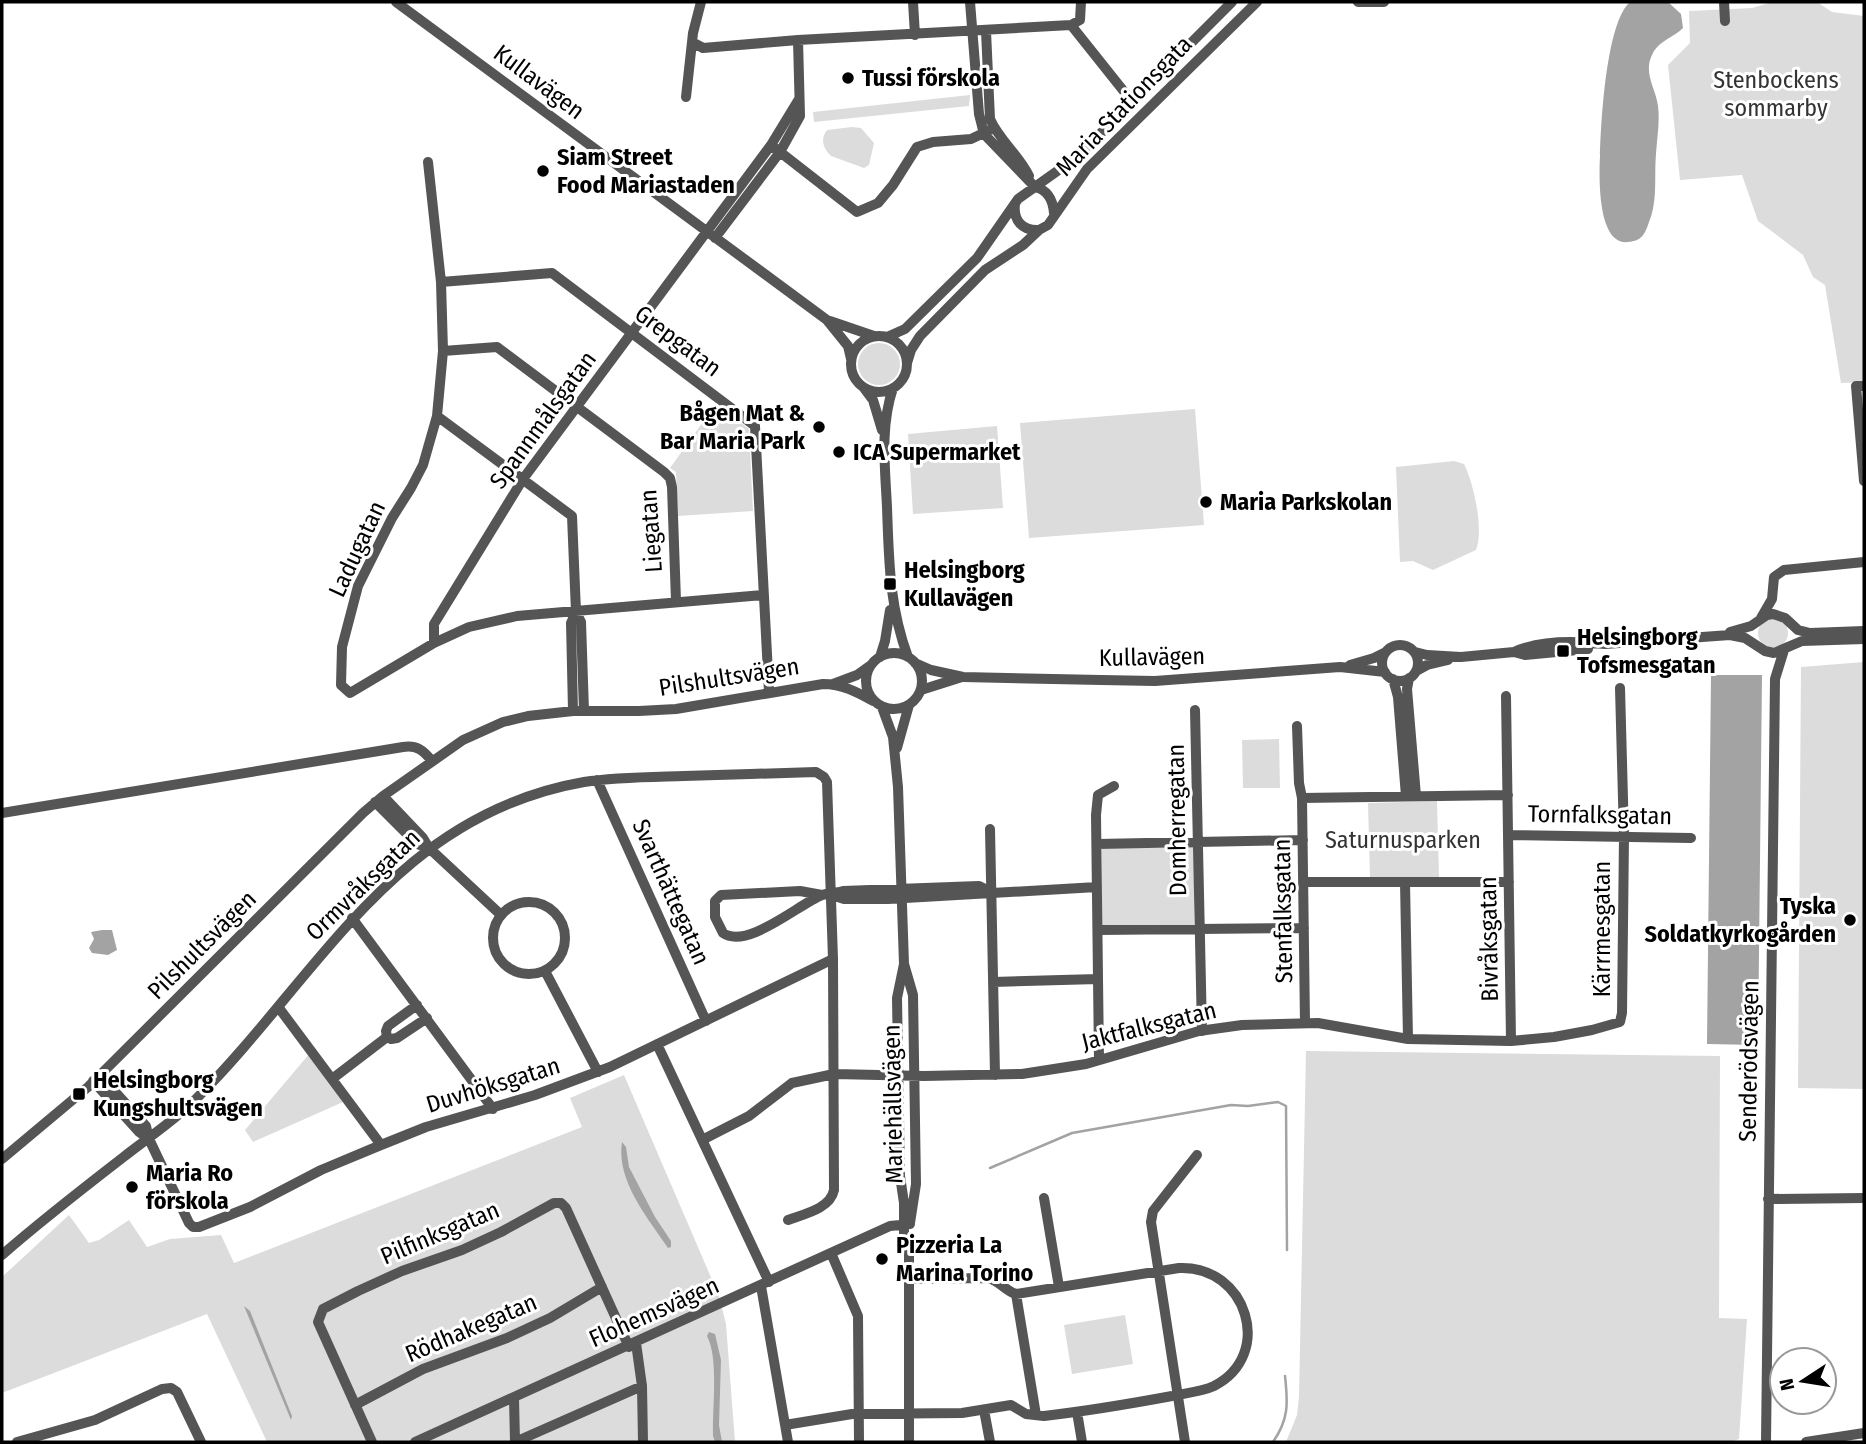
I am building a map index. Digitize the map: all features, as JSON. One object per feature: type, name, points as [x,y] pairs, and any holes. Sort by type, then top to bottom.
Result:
[{"type":"street","name":"Kullavägen","points":[[396,2],[827,320],[848,346],[855,379],[873,400],[883,434],[891,597],[900,636],[912,660],[931,670],[963,677],[1155,681],[1340,667],[1374,658],[1399,645],[1427,655],[1461,657]]},
{"type":"street","points":[[686,97],[692,42],[701,2]]},
{"type":"street","points":[[913,2],[915,35]]},
{"type":"street","points":[[970,2],[979,114],[989,131],[1021,159],[1035,187]]},
{"type":"street","points":[[692,42],[703,48],[1071,25],[1080,20],[1081,2]]},
{"type":"street","name":"Maria Stationsgata","points":[[887,337],[905,329],[977,258],[1024,194],[1077,157],[1232,2]]},
{"type":"street","name":"Maria Stationsgata","points":[[907,363],[920,336],[985,270],[1048,225],[1087,169],[1257,2]]},
{"type":"street","points":[[1358,2],[1384,2]]},
{"type":"street","points":[[1724,2],[1725,21]]},
{"type":"street","points":[[1071,25],[1126,94]]},
{"type":"street","points":[[986,31],[989,131]]},
{"type":"street","name":"Spannmålsgatan","points":[[434,643],[434,624],[523,479],[632,332],[775,149],[793,132],[800,116],[798,40]]},
{"type":"street","points":[[775,149],[857,212],[877,203],[893,185],[917,147],[933,142],[971,139],[989,131]]},
{"type":"street","name":"Ladugatan","points":[[428,162],[441,282],[443,351],[437,416],[422,465],[358,586],[342,647],[341,685],[350,692],[434,643],[468,627],[517,616],[763,595]]},
{"type":"street","name":"Maria Stationsgata","points":[[1035,187],[1049,195],[1054,213]]},
{"type":"street","points":[[1015,204],[1014,212],[1020,224],[1032,230],[1039,230]]},
{"type":"street","name":"Grepgatan","points":[[441,282],[552,273],[755,426],[769,692]]},
{"type":"street","name":"Kullavägen","points":[[827,320],[874,336],[887,337]]},
{"type":"street","points":[[851,359],[861,342],[874,336]]},
{"type":"street","points":[[887,337],[901,347],[907,363]]},
{"type":"street","name":"Liegatan","points":[[443,351],[497,347],[670,478],[676,601]]},
{"type":"street","name":"Kullavägen","points":[[883,434],[893,388],[901,381],[907,363]]},
{"type":"street","points":[[1860,386],[1864,481]]},
{"type":"street","points":[[864,388],[879,392],[893,388]]},
{"type":"street","points":[[437,416],[572,516],[576,612],[581,622],[579,711]]},
{"type":"street","points":[[1762,649],[1754,635],[1769,606],[1774,578],[1784,570],[1864,562]]},
{"type":"street","points":[[1773,592],[1793,635],[1786,649]]},
{"type":"street","name":"Kullavägen","points":[[876,661],[885,641],[891,597]]},
{"type":"street","name":"Kullavägen","points":[[1721,635],[1773,614],[1788,620],[1798,630],[1810,633],[1864,631]]},
{"type":"street","name":"Kullavägen","points":[[1340,667],[1389,676],[1401,681],[1427,665],[1461,657],[1514,652],[1540,646],[1721,635],[1745,638],[1774,653],[1802,642],[1864,639]]},
{"type":"street","name":"Senderödsvägen","points":[[1762,649],[1775,680]]},
{"type":"street","name":"Senderödsvägen","points":[[1766,1442],[1775,680],[1786,649]]},
{"type":"street","points":[[1386,652],[1383,662],[1398,697],[1411,796]]},
{"type":"street","points":[[1411,796],[1407,689],[1418,662],[1415,652]]},
{"type":"street","points":[[896,653],[912,660],[922,678],[921,690],[909,705],[897,710],[878,704],[867,690],[866,682],[876,661],[896,653]]},
{"type":"street","name":"Pilshultsvägen","points":[[2,1159],[97,1078],[379,799],[463,740],[503,722],[528,716],[579,711],[677,709],[769,692],[833,684],[857,674],[876,661]]},
{"type":"street","name":"Kullavägen","points":[[921,690],[963,677]]},
{"type":"street","name":"Pilshultsvägen","points":[[833,684],[852,690],[878,704]]},
{"type":"street","name":"Kärrmesgatan","points":[[1619,1021],[1622,1013],[1624,836],[1620,688]]},
{"type":"street","name":"Bivråksgatan","points":[[1506,696],[1511,1041]]},
{"type":"street","name":"Mariehällsvägen","points":[[878,704],[893,737],[896,754],[902,893],[904,964],[897,998],[900,1176],[907,1224],[909,1279],[909,1442]]},
{"type":"street","name":"Mariehällsvägen","points":[[896,754],[909,705]]},
{"type":"street","name":"Domherregatan","points":[[1195,710],[1202,1031]]},
{"type":"street","name":"Stenfalksgatan","points":[[1297,726],[1302,799],[1305,1023]]},
{"type":"street","points":[[2,813],[403,747],[414,746],[424,751],[432,761]]},
{"type":"street","name":"Ormvråksgatan","points":[[2,1255],[38,1223],[193,1102],[279,1008],[352,918],[429,848],[473,819],[514,800],[597,780],[816,772],[827,782],[827,895]]},
{"type":"street","name":"Svarthättegatan","points":[[597,780],[706,1021]]},
{"type":"street","points":[[1099,1060],[1098,795],[1114,786]]},
{"type":"street","name":"Tornfalksgatan","points":[[1302,799],[1508,795]]},
{"type":"street","points":[[379,799],[501,915]]},
{"type":"street","points":[[990,829],[995,1075]]},
{"type":"street","name":"Tornfalksgatan","points":[[1508,835],[1691,838]]},
{"type":"street","points":[[1097,844],[1303,840]]},
{"type":"street","points":[[1303,882],[1509,882]]},
{"type":"street","points":[[1405,882],[1408,1038]]},
{"type":"street","points":[[827,895],[800,891],[722,895],[715,901],[715,917],[727,937],[743,937],[827,895],[843,891],[902,893],[979,886],[991,892],[1097,887]]},
{"type":"street","points":[[788,1220],[827,1204],[832,1198],[833,958],[827,895]]},
{"type":"street","points":[[535,902],[549,908],[560,919],[565,933],[564,948],[557,962],[545,971],[527,975],[503,964],[495,951],[492,938],[501,915],[520,903],[535,902]]},
{"type":"street","points":[[352,918],[493,1108]]},
{"type":"street","name":"Domherregatan","points":[[1098,930],[1304,928]]},
{"type":"street","name":"Duvhöksgatan","points":[[97,1078],[139,1132],[149,1139],[189,1223],[199,1227],[250,1207],[330,1166],[381,1144],[598,1072],[833,958]]},
{"type":"street","name":"Mariehällsvägen","points":[[904,964],[912,988],[916,1184],[907,1224]]},
{"type":"street","points":[[545,971],[598,1072]]},
{"type":"street","points":[[993,982],[1098,979]]},
{"type":"street","points":[[387,1037],[388,1026],[418,1006]]},
{"type":"street","points":[[279,1008],[381,1144]]},
{"type":"street","points":[[387,1037],[397,1038],[427,1018]]},
{"type":"street","name":"Jaktfalksgatan","points":[[702,1140],[742,1121],[792,1083],[834,1074],[995,1075],[1059,1069],[1202,1031],[1242,1025],[1318,1023],[1408,1038],[1511,1041],[1582,1032],[1619,1021]]},
{"type":"street","points":[[332,1079],[387,1037]]},
{"type":"street","points":[[657,1044],[765,1284],[788,1442]]},
{"type":"street","points":[[1185,1442],[1151,1222],[1153,1211],[1197,1155]]},
{"type":"street","points":[[1044,1198],[1059,1287]]},
{"type":"street","points":[[1768,1199],[1864,1198]]},
{"type":"street","name":"Pilfinksgatan","points":[[372,1442],[318,1322],[323,1309],[402,1271],[462,1250],[554,1203],[561,1203],[566,1208],[632,1345],[642,1386],[643,1442]]},
{"type":"street","name":"Flohemsvägen","points":[[415,1442],[440,1437],[514,1398],[891,1226],[907,1224]]},
{"type":"street","points":[[831,1254],[858,1316],[859,1442]]},
{"type":"street","points":[[785,1425],[859,1413],[962,1413],[1011,1405],[1026,1414],[1077,1412],[1214,1386],[1230,1373],[1243,1354],[1247,1324],[1239,1298],[1228,1284],[1204,1271],[1186,1268],[1160,1271],[1016,1294],[993,1278],[909,1279]]},
{"type":"street","name":"Rödhakegatan","points":[[355,1405],[423,1369],[507,1338],[551,1318],[602,1287]]},
{"type":"street","points":[[1016,1294],[1036,1415]]},
{"type":"street","points":[[514,1398],[515,1442],[642,1386]]},
{"type":"street","points":[[17,1442],[96,1420],[162,1389],[171,1388],[177,1392],[201,1442]]},
{"type":"street","points":[[984,1410],[990,1442]]},
{"type":"street","points":[[1077,1412],[1082,1442]]},
{"type":"street","points":[[1806,1442],[1864,1433]]},
{"type":"green space","name":"Stenbockens sommarby","points":[[1773,2],[1817,2],[1832,12],[1864,16],[1864,382],[1841,383],[1825,285],[1813,277],[1803,255],[1758,221],[1742,175],[1680,180],[1668,65],[1690,43],[1689,11],[1752,8]]},
{"type":"green space","points":[[970,95],[969,106],[814,122],[813,112]]},
{"type":"green space","points":[[861,128],[874,143],[869,165],[864,168],[831,156],[823,143],[827,130]]},
{"type":"green space","points":[[879,343],[894,349],[900,364],[894,379],[879,385],[864,379],[858,364],[864,349]]},
{"type":"green space","points":[[716,404],[749,429],[753,511],[678,516],[676,472],[670,468]]},
{"type":"green space","points":[[1195,409],[1204,525],[1029,538],[1020,423]]},
{"type":"green space","points":[[997,426],[1003,508],[913,514],[908,434]]},
{"type":"green space","points":[[1454,461],[1464,464],[1474,495],[1479,531],[1476,550],[1433,570],[1413,561],[1400,562],[1396,467]]},
{"type":"green space","points":[[1773,618],[1779,619],[1787,627],[1787,639],[1779,647],[1773,648],[1767,647],[1759,639],[1758,633],[1759,627],[1767,619]]},
{"type":"green space","points":[[1864,662],[1864,1089],[1798,1088],[1801,667]]},
{"type":"green space","points":[[1279,739],[1280,788],[1243,788],[1242,740]]},
{"type":"green space","name":"Saturnusparken","points":[[1437,801],[1439,877],[1370,878],[1368,803]]},
{"type":"green space","points":[[1102,848],[1194,848],[1194,925],[1102,925]]},
{"type":"green space","points":[[1306,1051],[1720,1056],[1719,1318],[1747,1319],[1739,1439],[1731,1442],[1286,1442],[1297,1415],[1299,1397]]},
{"type":"green space","points":[[310,1053],[343,1102],[253,1142],[245,1130]]},
{"type":"green space","points":[[624,1075],[719,1296],[726,1324],[735,1442],[267,1442],[207,1314],[2,1393],[2,1277],[69,1215],[89,1243],[99,1240],[129,1220],[147,1247],[170,1239],[221,1235],[234,1263],[582,1127],[570,1098]]},
{"type":"green space","points":[[1125,1315],[1133,1364],[1072,1374],[1064,1325]]},
{"type":"shaded area","points":[[1630,2],[1668,2],[1681,14],[1683,28],[1658,46],[1650,62],[1649,75],[1659,112],[1655,197],[1644,233],[1637,240],[1628,242],[1618,240],[1610,233],[1605,222],[1600,193],[1600,165],[1610,51],[1615,30]]},
{"type":"shaded area","points":[[1711,675],[1762,675],[1758,1045],[1707,1044]]},
{"type":"shaded area","points":[[112,930],[117,950],[108,955],[92,953],[89,948],[94,939],[91,932]]},
{"type":"shaded area","points":[[622,1142],[626,1147],[629,1167],[671,1241],[671,1247],[668,1248],[635,1198],[624,1171]]},
{"type":"shaded area","points":[[244,1306],[250,1311],[292,1416],[291,1420]]},
{"type":"shaded area","points":[[709,1332],[715,1334],[721,1360],[719,1425],[722,1442],[715,1442],[713,1436],[714,1370],[707,1336]]},
{"type":"waterway","points":[[990,1168],[1072,1133],[1231,1105],[1278,1102],[1286,1106],[1287,1250]]},
{"type":"waterway","points":[[1273,1442],[1282,1426],[1286,1410],[1285,1376]]},
{"type":"place","name":"Tussi förskola","points":[[848,78]]},
{"type":"place","name":"Siam Street Food Mariastaden","points":[[543,171]]},
{"type":"place","name":"Bågen Mat & Bar Maria Park","points":[[819,427]]},
{"type":"place","name":"ICA Supermarket","points":[[839,452]]},
{"type":"place","name":"Maria Parkskolan","points":[[1206,502]]},
{"type":"place","name":"Helsingborg Kullavägen","points":[[890,584]]},
{"type":"place","name":"Helsingborg Tofsmesgatan","points":[[1563,651]]},
{"type":"place","name":"Tyska Soldatkyrkogården","points":[[1850,920]]},
{"type":"place","name":"Helsingborg Kungshultsvägen","points":[[79,1094]]},
{"type":"place","name":"Maria Ro förskola","points":[[132,1187]]},
{"type":"place","name":"Pizzeria La Marina Torino","points":[[882,1259]]}]
